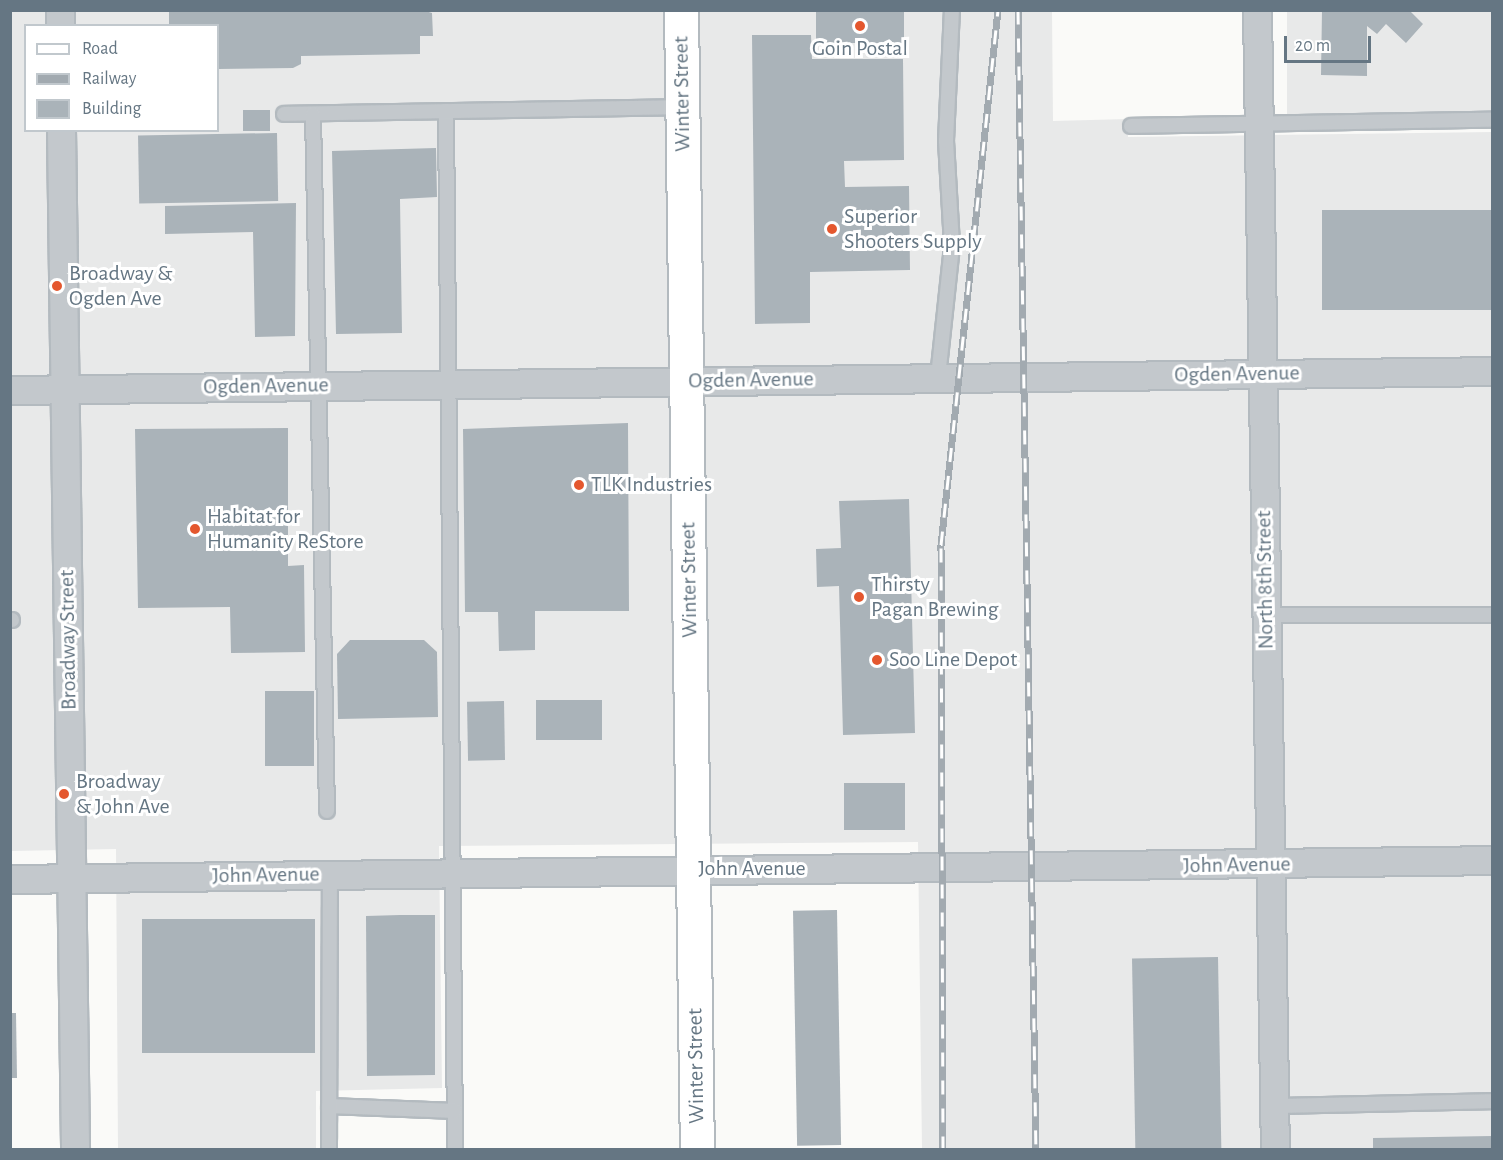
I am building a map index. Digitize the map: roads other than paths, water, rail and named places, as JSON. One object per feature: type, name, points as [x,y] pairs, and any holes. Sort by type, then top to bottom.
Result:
[{"type":"street","name":"Winter Street","points":[[681,10],[698,1149]]},
{"type":"street","name":"North 8th Street","points":[[1257,10],[1275,1149]]},
{"type":"street","name":"Broadway Street","points":[[61,132],[75,1149]]},
{"type":"street","name":"Ogden Avenue","points":[[10,390],[1492,371]]},
{"type":"street","name":"John Avenue","points":[[10,879],[693,869],[1269,865],[1492,860]]},
{"type":"lane","points":[[938,377],[952,245],[946,141],[952,10]]},
{"type":"lane","points":[[284,114],[682,107]]},
{"type":"lane","points":[[446,111],[455,1149]]},
{"type":"lane","points":[[313,114],[321,386],[327,811]]},
{"type":"lane","points":[[1131,126],[1258,122],[1492,120]]},
{"type":"lane","points":[[1266,615],[1492,615]]},
{"type":"lane","points":[[329,1149],[330,874]]},
{"type":"lane","points":[[1274,1106],[1492,1101]]},
{"type":"lane","points":[[329,1106],[455,1111]]},
{"type":"railway","points":[[943,1150],[941,545],[998,10]]},
{"type":"railway","points":[[1018,10],[1036,1150]]},
{"type":"place","name":"Goin Postal","points":[[860,26]]},
{"type":"place","name":"Superior Shooters Supply","points":[[832,229]]},
{"type":"place","name":"Broadway & Ogden Ave","points":[[57,286]]},
{"type":"place","name":"TLK Industries","points":[[579,485]]},
{"type":"place","name":"Habitat for Humanity ReStore","points":[[195,529]]},
{"type":"place","name":"Thirsty Pagan Brewing","points":[[859,597]]},
{"type":"place","name":"Soo Line Depot","points":[[877,660]]},
{"type":"place","name":"Broadway & John Ave","points":[[64,794]]}]
